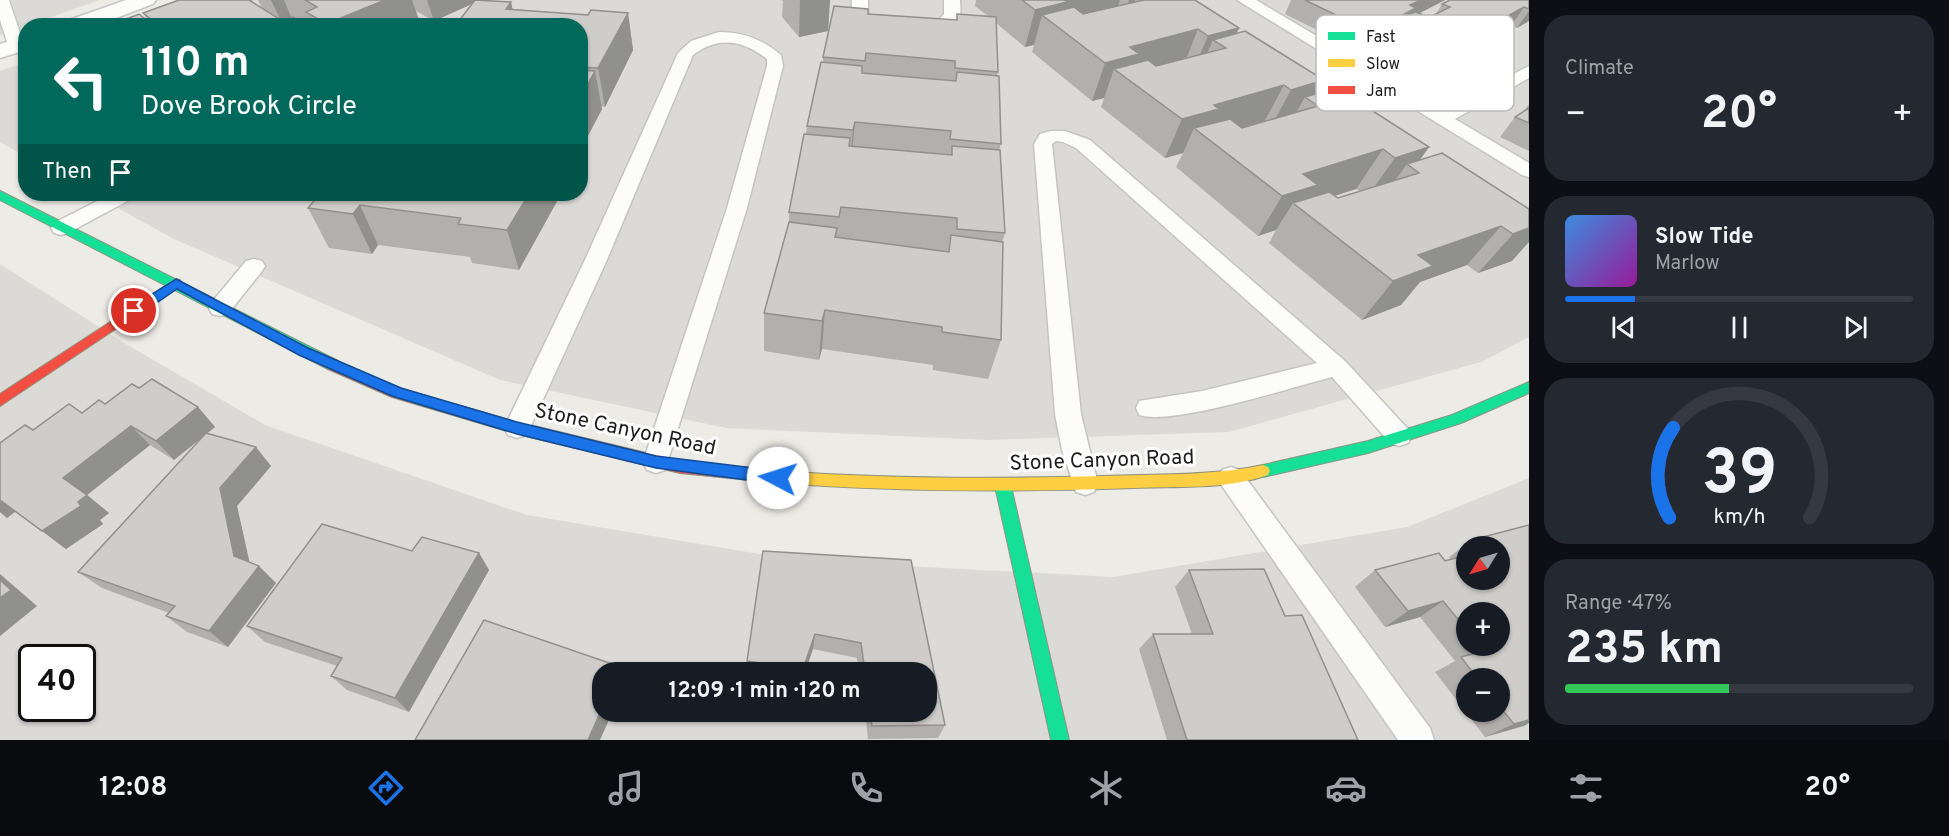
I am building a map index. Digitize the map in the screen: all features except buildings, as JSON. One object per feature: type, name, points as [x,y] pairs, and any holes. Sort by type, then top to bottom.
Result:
[{"type":"street","points":[[91,18],[120,4],[146,0]]},
{"type":"street","name":"Stone Canyon Road","points":[[0,195],[61,228],[176,283],[304,352],[397,393],[517,428],[656,462],[759,476],[1003,486],[1231,477],[1368,447],[1456,419],[1529,387]]},
{"type":"street","points":[[0,401],[176,283]]},
{"type":"street","points":[[1003,486],[1060,740]]},
{"type":"lane","points":[[1,0],[14,46]]},
{"type":"lane","points":[[860,0],[858,9],[867,22],[887,31],[901,34],[928,31],[943,25],[952,15],[952,0]]},
{"type":"lane","points":[[1245,0],[1316,43]]},
{"type":"lane","points":[[1271,16],[1290,8]]},
{"type":"lane","points":[[517,428],[595,262],[686,53],[695,44],[706,39],[737,38],[762,45],[775,58],[775,66],[737,208],[656,462]]},
{"type":"lane","points":[[1514,79],[1529,71]]},
{"type":"lane","points":[[1430,111],[1529,171]]},
{"type":"lane","points":[[1442,118],[1455,111]]},
{"type":"lane","points":[[1085,484],[1068,414],[1043,144],[1046,138],[1055,135],[1072,138],[1083,144],[1337,367],[1400,436]]},
{"type":"lane","points":[[61,228],[113,201]]},
{"type":"lane","points":[[220,308],[254,266]]},
{"type":"lane","points":[[1148,408],[1202,401],[1337,367]]},
{"type":"lane","points":[[1231,477],[1418,740]]},
{"type":"shaded area","points":[[0,0],[100,0],[49,18],[18,18],[18,29],[0,35]]},
{"type":"shaded area","points":[[194,0],[1529,0],[1529,337],[1481,362],[1229,432],[988,440],[726,428],[500,380],[174,239],[105,201],[588,201],[588,18],[144,18]]},
{"type":"shaded area","points":[[18,65],[18,152],[0,142],[0,71]]},
{"type":"shaded area","points":[[0,264],[126,344],[265,425],[527,515],[795,560],[1113,577],[1407,527],[1529,478],[1529,740],[0,740]]},
{"type":"traffic: fast","points":[[0,195],[333,365]]},
{"type":"traffic: fast","points":[[1263,471],[1368,447],[1456,419],[1529,387]]},
{"type":"traffic: fast","points":[[1003,486],[1060,740]]},
{"type":"traffic: slow","points":[[779,477],[892,484],[1005,485],[1231,478],[1263,471]]},
{"type":"traffic: jam","points":[[0,401],[176,283]]},
{"type":"traffic: jam","points":[[333,365],[397,393],[517,428],[680,467],[779,477]]},
{"type":"route","points":[[134,311],[176,283],[304,352],[397,393],[517,428],[656,462],[680,467],[778,478]]}]
